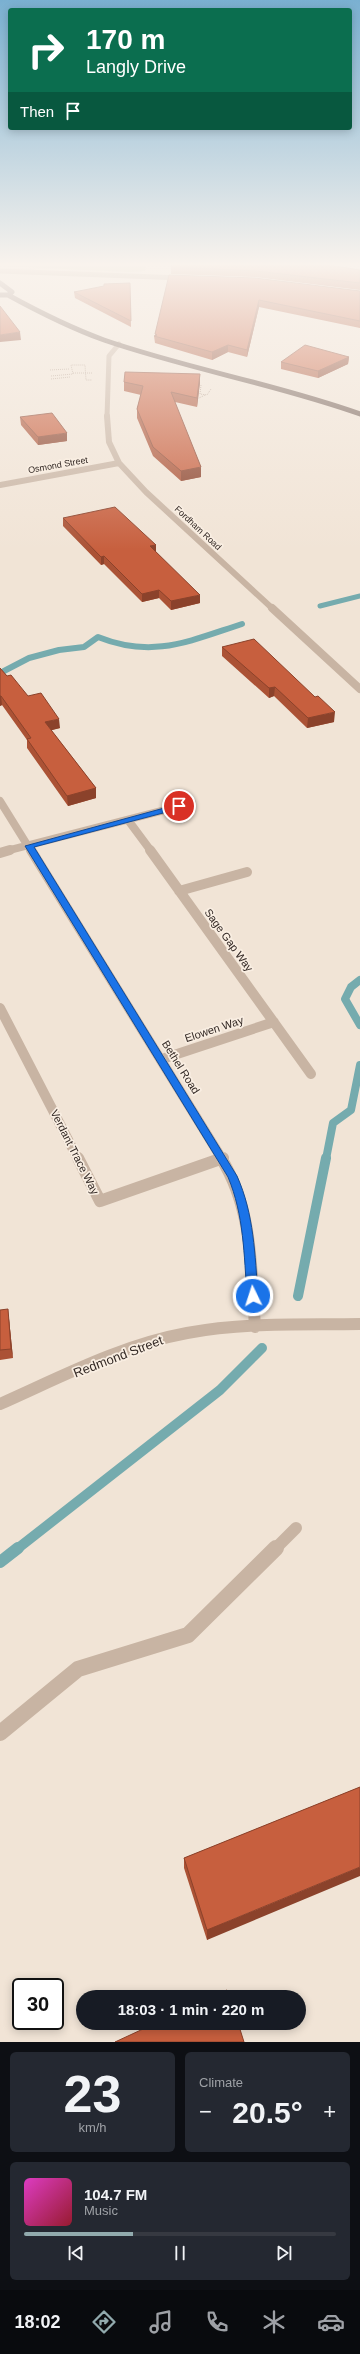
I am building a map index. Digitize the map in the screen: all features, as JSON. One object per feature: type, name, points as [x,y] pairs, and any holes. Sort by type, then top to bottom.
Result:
[{"type":"main road","points":[[178,360],[307,395],[360,414]]},
{"type":"street","name":"Fordham Road","points":[[109,360],[107,428],[109,442],[119,463],[146,492],[360,689]]},
{"type":"street","name":"Osmond Street","points":[[0,485],[119,463]]},
{"type":"street","name":"Bethel Road","points":[[0,801],[162,1058],[223,1158],[240,1193],[247,1220],[255,1327]]},
{"type":"street","points":[[0,853],[192,802]]},
{"type":"street","name":"Sage Gap Way","points":[[128,820],[312,1074]]},
{"type":"street","points":[[179,891],[247,872]]},
{"type":"street","name":"Verdant Trace Way","points":[[0,1008],[100,1201],[223,1158]]},
{"type":"street","name":"Elowen Way","points":[[162,1058],[274,1022]]},
{"type":"street","name":"Redmond Street","points":[[0,1404],[137,1346],[157,1340],[219,1328],[360,1324]]},
{"type":"street","points":[[0,1732],[78,1670],[188,1635],[296,1528]]},
{"type":"path","points":[[73,373],[71,365],[85,365],[86,380],[95,380]]},
{"type":"path","points":[[50,370],[69,369]]},
{"type":"path","points":[[51,376],[86,373]]},
{"type":"path","points":[[51,379],[70,378]]},
{"type":"path","points":[[201,385],[200,394],[205,394]]},
{"type":"path","points":[[193,400],[197,400],[212,387]]},
{"type":"building","points":[[283,360],[342,360],[318,371],[281,362]]},
{"type":"building","points":[[125,372],[200,374],[197,398],[171,392],[201,467],[181,471],[153,447],[137,409],[143,386],[124,382]]},
{"type":"building","points":[[52,413],[67,433],[38,437],[20,417]]},
{"type":"building","points":[[115,507],[156,545],[150,546],[200,595],[171,601],[159,590],[142,594],[104,556],[101,557],[63,518]]},
{"type":"building","points":[[254,639],[315,697],[318,696],[335,712],[308,718],[275,687],[269,688],[222,647]]},
{"type":"building","points":[[0,668],[7,676],[11,675],[28,696],[41,693],[59,719],[45,722],[96,788],[67,796],[27,739],[31,738],[0,696]]},
{"type":"building","points":[[8,1309],[11,1349],[0,1350],[0,1310]]},
{"type":"building","points":[[360,1787],[360,1867],[207,1930],[184,1858]]},
{"type":"building","points":[[141,2030],[240,2030],[244,2042],[115,2042]]},
{"type":"waterway","points":[[320,606],[360,596]]},
{"type":"waterway","points":[[4,671],[29,658],[59,650],[84,647],[98,637],[136,647],[154,647],[188,641],[242,624]]},
{"type":"waterway","points":[[360,980],[351,987],[345,999],[360,1025]]},
{"type":"waterway","points":[[326,1159],[333,1123],[351,1110],[360,1065]]},
{"type":"waterway","points":[[298,1296],[326,1158]]},
{"type":"waterway","points":[[17,1549],[220,1390],[262,1348]]},
{"type":"waterway","points":[[0,1562],[18,1548]]},
{"type":"route","points":[[179,806],[29,846],[162,1058],[223,1158],[232,1176],[240,1193],[247,1220],[253,1296]]}]
